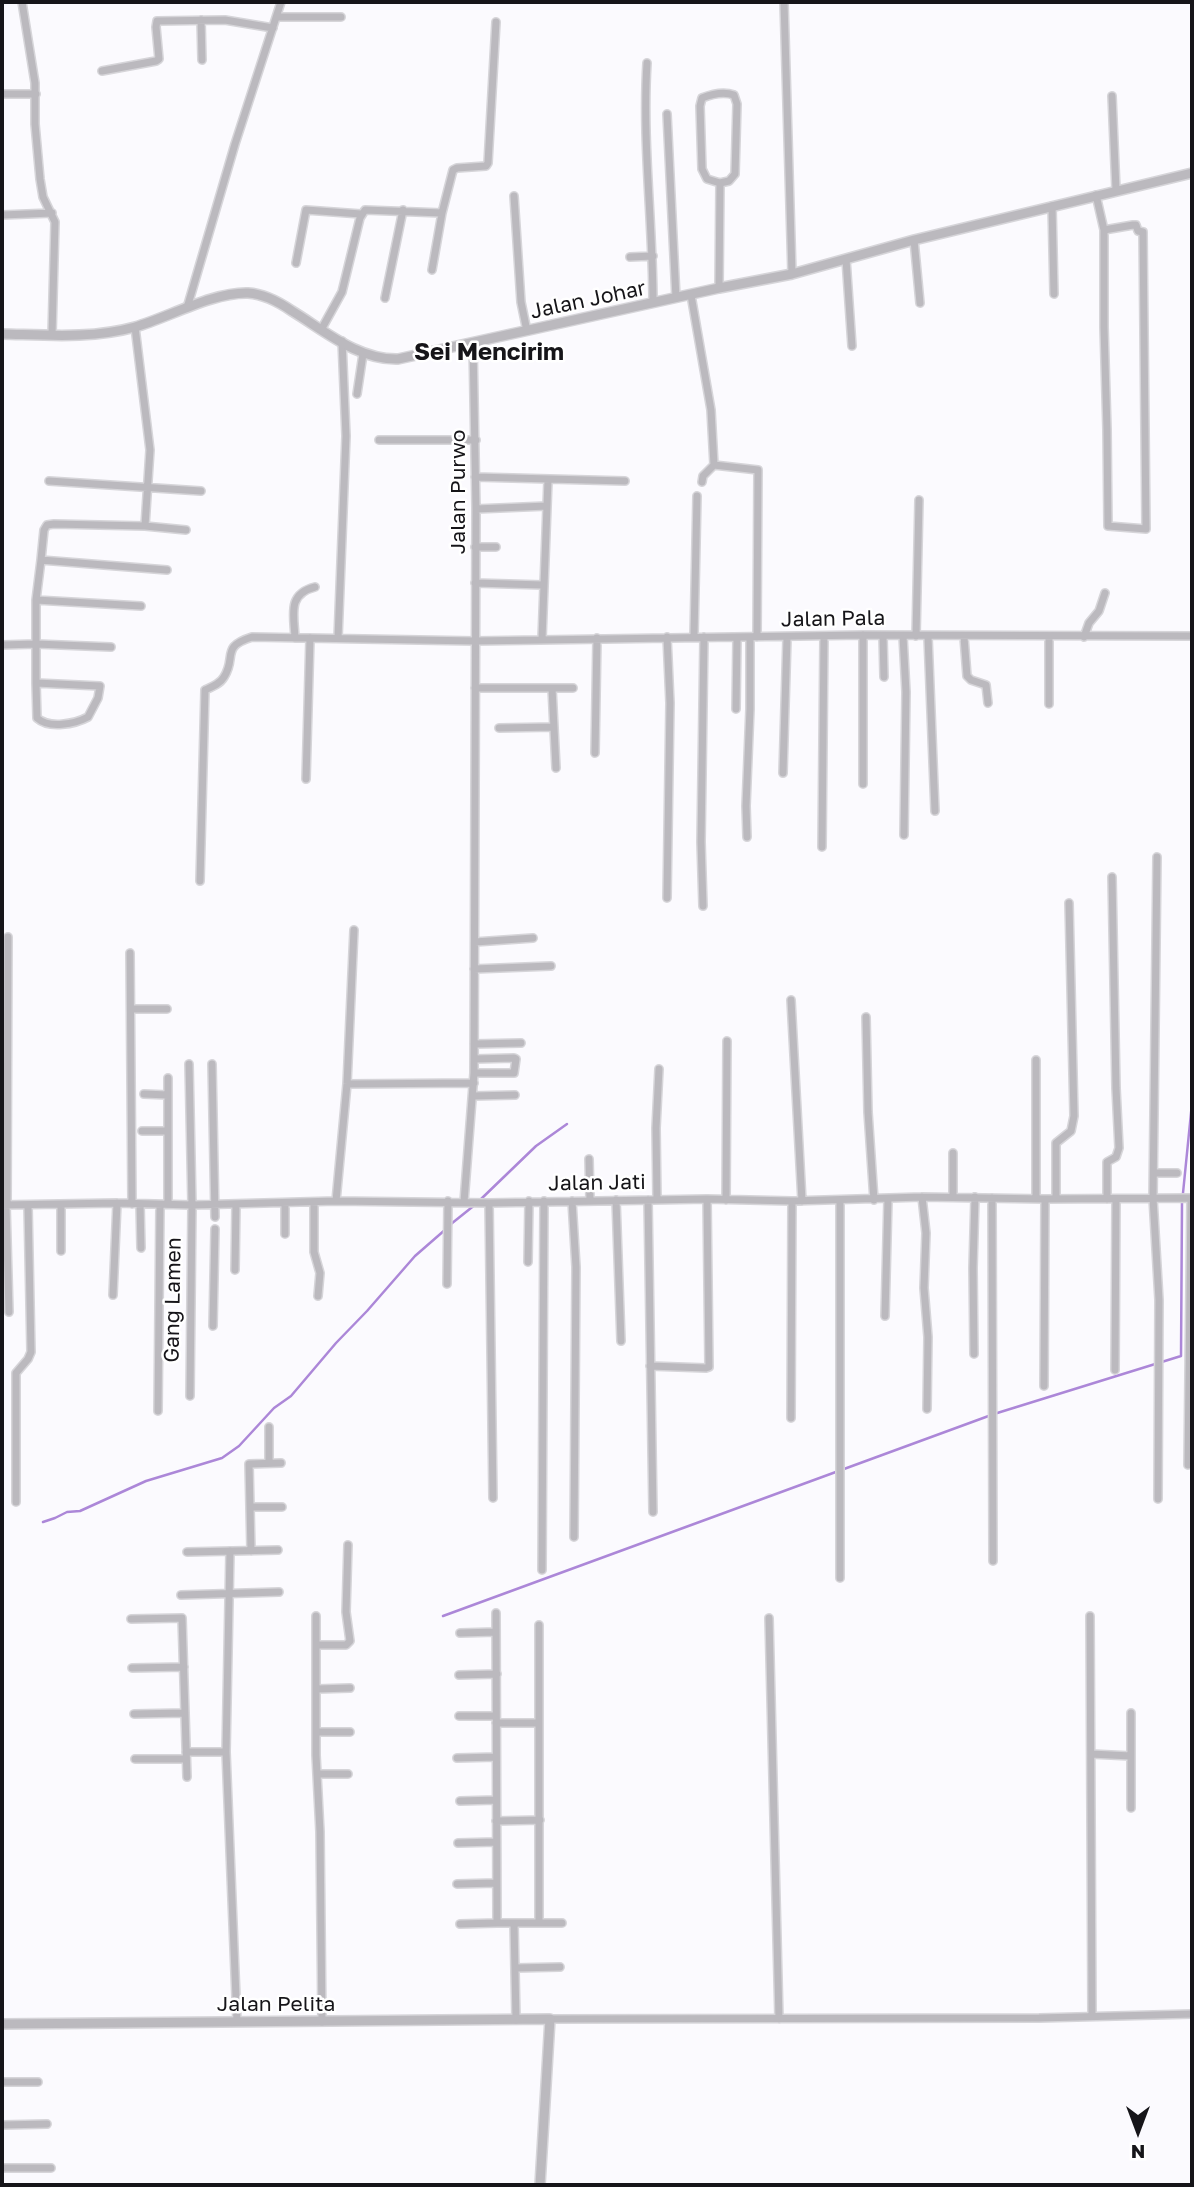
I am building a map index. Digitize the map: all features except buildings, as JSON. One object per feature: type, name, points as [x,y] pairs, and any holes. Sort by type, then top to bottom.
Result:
[{"type":"street","points":[[22,2],[36,94],[35,124],[40,178],[43,197],[55,226],[52,335]]},
{"type":"street","points":[[187,308],[235,144],[281,2]]},
{"type":"street","points":[[784,2],[792,274]]},
{"type":"street","points":[[276,18],[341,17]]},
{"type":"street","points":[[201,20],[202,60]]},
{"type":"street","points":[[102,71],[150,64],[158,60],[157,21],[234,21],[273,28]]},
{"type":"street","points":[[432,270],[453,170],[486,166],[488,163],[496,22]]},
{"type":"street","points":[[647,63],[644,103],[653,256],[653,303]]},
{"type":"street","points":[[713,93],[734,95],[737,104],[735,174],[729,181],[720,183],[707,179],[702,169],[700,106],[702,98],[713,93]]},
{"type":"street","points":[[2,94],[36,94]]},
{"type":"street","points":[[1112,96],[1116,190]]},
{"type":"street","points":[[667,114],[676,298]]},
{"type":"street","name":"Jalan Johar","points":[[2,334],[104,334],[135,327],[226,296],[258,294],[279,303],[363,354],[398,359],[792,274],[914,240],[1192,173]]},
{"type":"street","points":[[719,288],[720,183]]},
{"type":"street","points":[[1096,195],[1104,230],[1108,526],[1146,529],[1143,232],[1138,231],[1136,225],[1104,230]]},
{"type":"street","points":[[514,196],[521,302],[527,331]]},
{"type":"street","points":[[1052,206],[1054,294]]},
{"type":"street","points":[[296,263],[306,210],[361,214]]},
{"type":"street","points":[[321,330],[342,292],[361,214],[365,210],[442,213]]},
{"type":"street","points":[[386,298],[403,210]]},
{"type":"street","points":[[2,215],[52,214]]},
{"type":"street","points":[[914,240],[920,303]]},
{"type":"street","points":[[630,257],[653,256]]},
{"type":"street","points":[[846,259],[852,346]]},
{"type":"street","points":[[691,295],[711,410],[714,465],[703,476],[702,482]]},
{"type":"street","points":[[135,327],[150,450],[145,526]]},
{"type":"street","points":[[338,638],[346,436],[342,341]]},
{"type":"street","name":"Jalan Purwo","points":[[468,1203],[474,1083],[475,942],[476,440],[473,344]]},
{"type":"street","points":[[357,394],[363,354]]},
{"type":"street","points":[[379,440],[476,440]]},
{"type":"street","points":[[714,465],[758,470],[747,837]]},
{"type":"street","points":[[475,477],[625,481]]},
{"type":"street","points":[[542,639],[548,480]]},
{"type":"street","points":[[50,481],[201,491]]},
{"type":"street","points":[[694,636],[697,496]]},
{"type":"street","points":[[916,636],[919,500]]},
{"type":"street","points":[[476,509],[547,506]]},
{"type":"street","points":[[36,683],[100,686],[98,698],[88,717],[70,723],[47,723],[37,718],[36,683],[36,600],[44,530],[47,525],[145,526],[186,530]]},
{"type":"street","points":[[475,547],[496,547]]},
{"type":"street","points":[[41,560],[167,570]]},
{"type":"street","points":[[475,583],[543,584]]},
{"type":"street","points":[[295,638],[296,599],[305,590],[315,587]]},
{"type":"street","points":[[1084,637],[1089,623],[1099,611],[1105,593]]},
{"type":"street","points":[[36,600],[141,606]]},
{"type":"street","points":[[863,635],[863,784]]},
{"type":"street","name":"Jalan Pala","points":[[200,881],[205,690],[225,677],[231,651],[239,641],[252,637],[475,641],[694,636],[1192,636]]},
{"type":"street","points":[[822,847],[824,636]]},
{"type":"street","points":[[883,636],[884,677]]},
{"type":"street","points":[[903,636],[906,692],[904,835]]},
{"type":"street","points":[[1049,636],[1049,704]]},
{"type":"street","points":[[703,906],[701,842],[704,637]]},
{"type":"street","points":[[928,637],[935,811]]},
{"type":"street","points":[[964,637],[967,676],[986,685],[988,703]]},
{"type":"street","points":[[306,779],[310,638]]},
{"type":"street","points":[[594,753],[597,638]]},
{"type":"street","points":[[667,638],[670,703],[667,898]]},
{"type":"street","points":[[736,709],[737,638]]},
{"type":"street","points":[[783,773],[787,638]]},
{"type":"street","points":[[2,645],[111,646]]},
{"type":"street","points":[[475,688],[573,688]]},
{"type":"street","points":[[552,688],[556,768]]},
{"type":"street","points":[[499,728],[554,727]]},
{"type":"street","points":[[1157,857],[1153,1198],[1159,1300],[1158,1499]]},
{"type":"street","points":[[1107,1199],[1107,1163],[1116,1157],[1119,1148],[1112,877]]},
{"type":"street","points":[[1056,1198],[1056,1143],[1071,1130],[1074,1116],[1069,903]]},
{"type":"street","points":[[336,1202],[347,1084],[354,930]]},
{"type":"street","points":[[8,937],[5,1205],[9,1312]]},
{"type":"street","points":[[475,942],[533,938]]},
{"type":"street","points":[[130,953],[136,1204],[141,1248]]},
{"type":"street","points":[[474,969],[551,966]]},
{"type":"street","points":[[790,1000],[802,1201]]},
{"type":"street","points":[[131,1009],[167,1009]]},
{"type":"street","points":[[866,1017],[868,1112],[874,1200]]},
{"type":"street","points":[[726,1200],[727,1041]]},
{"type":"street","points":[[474,1044],[521,1043]]},
{"type":"street","points":[[474,1059],[516,1059],[514,1073],[474,1073]]},
{"type":"street","points":[[1036,1060],[1036,1199]]},
{"type":"street","name":"Gang Lamen","points":[[189,1064],[192,1205],[190,1396]]},
{"type":"street","points":[[212,1064],[215,1217]]},
{"type":"street","points":[[657,1200],[659,1069]]},
{"type":"street","points":[[158,1411],[168,1078]]},
{"type":"street","points":[[347,1084],[474,1083]]},
{"type":"street","points":[[144,1094],[168,1095]]},
{"type":"street","points":[[473,1096],[515,1095]]},
{"type":"street","points":[[142,1131],[168,1131]]},
{"type":"street","points":[[953,1153],[953,1197]]},
{"type":"street","points":[[589,1159],[590,1201]]},
{"type":"street","points":[[1154,1173],[1177,1173]]},
{"type":"street","points":[[922,1197],[926,1233],[924,1288],[928,1337],[927,1409]]},
{"type":"street","name":"Jalan Jati","points":[[5,1205],[486,1203],[707,1199],[792,1202],[922,1197],[1190,1198]]},
{"type":"street","points":[[974,1354],[975,1197]]},
{"type":"street","points":[[992,1198],[993,1561]]},
{"type":"street","points":[[1188,1465],[1191,1379],[1190,1198]]},
{"type":"street","points":[[650,1366],[709,1367],[707,1199]]},
{"type":"street","points":[[885,1317],[888,1199]]},
{"type":"street","points":[[1044,1386],[1045,1199]]},
{"type":"street","points":[[1115,1370],[1116,1199]]},
{"type":"street","points":[[616,1200],[621,1341]]},
{"type":"street","points":[[648,1200],[653,1511]]},
{"type":"street","points":[[528,1262],[529,1201]]},
{"type":"street","points":[[572,1201],[576,1267],[574,1537]]},
{"type":"street","points":[[840,1201],[840,1578]]},
{"type":"street","points":[[314,1202],[314,1252],[320,1273],[318,1296]]},
{"type":"street","points":[[447,1284],[448,1202]]},
{"type":"street","points":[[542,1570],[544,1202]]},
{"type":"street","points":[[791,1418],[792,1202]]},
{"type":"street","points":[[113,1295],[117,1203]]},
{"type":"street","points":[[285,1203],[285,1234]]},
{"type":"street","points":[[486,1203],[493,1498]]},
{"type":"street","points":[[235,1270],[236,1204]]},
{"type":"street","points":[[61,1205],[61,1251]]},
{"type":"street","points":[[16,1502],[16,1373],[31,1352],[28,1206]]},
{"type":"street","points":[[213,1326],[215,1229]]},
{"type":"street","points":[[269,1427],[269,1463]]},
{"type":"street","points":[[251,1551],[249,1464],[281,1463]]},
{"type":"street","points":[[250,1507],[282,1507]]},
{"type":"street","points":[[316,1645],[346,1645],[350,1641],[346,1612],[348,1545]]},
{"type":"street","points":[[187,1552],[278,1550]]},
{"type":"street","points":[[230,1551],[226,1752],[237,2022]]},
{"type":"street","points":[[181,1595],[279,1592]]},
{"type":"street","points":[[496,1613],[497,1923]]},
{"type":"street","points":[[316,1616],[322,2022]]},
{"type":"street","points":[[1090,1616],[1092,2016]]},
{"type":"street","points":[[131,1619],[182,1618],[187,1777]]},
{"type":"street","points":[[769,1618],[779,2019]]},
{"type":"street","points":[[539,1625],[539,1923]]},
{"type":"street","points":[[460,1633],[496,1632]]},
{"type":"street","points":[[132,1668],[184,1667]]},
{"type":"street","points":[[458,1675],[497,1674]]},
{"type":"street","points":[[317,1689],[350,1688]]},
{"type":"street","points":[[134,1713],[185,1713]]},
{"type":"street","points":[[1131,1713],[1131,1808]]},
{"type":"street","points":[[459,1716],[539,1723]]},
{"type":"street","points":[[317,1732],[350,1732]]},
{"type":"street","points":[[135,1759],[226,1752]]},
{"type":"street","points":[[1091,1754],[1131,1756]]},
{"type":"street","points":[[457,1758],[496,1757]]},
{"type":"street","points":[[317,1774],[348,1774]]},
{"type":"street","points":[[460,1801],[496,1800]]},
{"type":"street","points":[[496,1821],[540,1821]]},
{"type":"street","points":[[458,1843],[496,1842]]},
{"type":"street","points":[[457,1884],[496,1883]]},
{"type":"street","points":[[514,1923],[516,2020]]},
{"type":"street","points":[[460,1924],[562,1923]]},
{"type":"street","points":[[515,1968],[560,1967]]},
{"type":"street","points":[[540,2185],[550,2020],[1192,2014]]},
{"type":"street","name":"Jalan Pelita","points":[[2,2024],[550,2020]]},
{"type":"street","points":[[2,2082],[38,2082]]},
{"type":"street","points":[[2,2125],[47,2124]]},
{"type":"street","points":[[2,2168],[51,2168]]},
{"type":"waterway","points":[[443,1616],[994,1414],[1181,1356],[1182,1203],[1192,1103]]},
{"type":"waterway","points":[[480,1200],[536,1146],[567,1124]]},
{"type":"waterway","points":[[451,1224],[476,1204]]},
{"type":"waterway","points":[[43,1522],[67,1512],[80,1511],[146,1481],[222,1458],[239,1446],[274,1408],[291,1396],[415,1256],[446,1229]]},
{"type":"district","name":"Sei Mencirim","points":[[489,352]]}]
